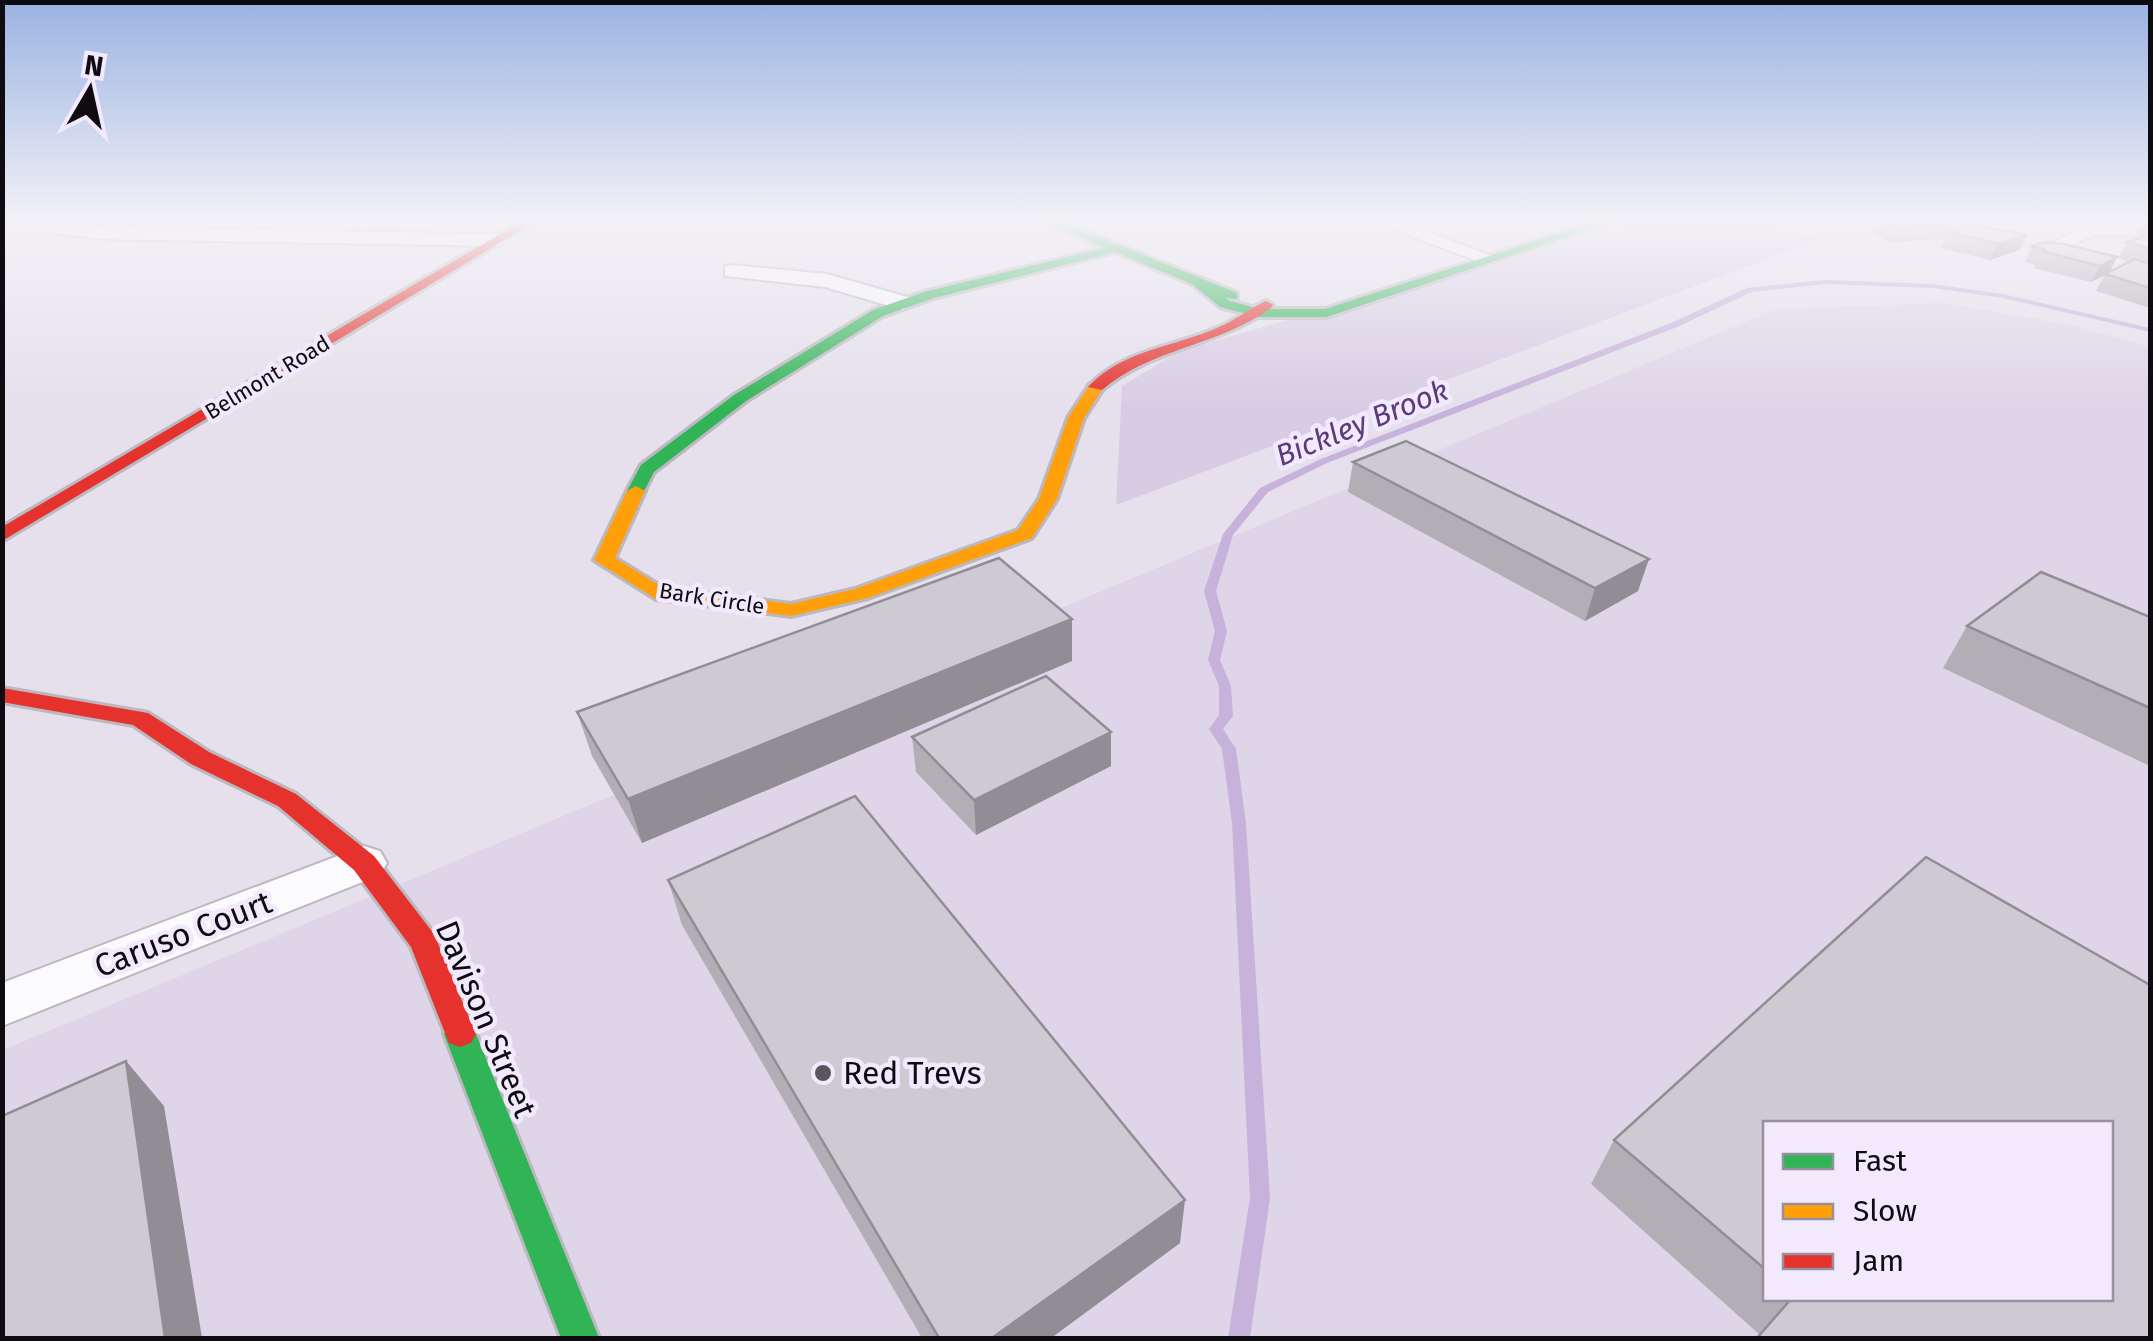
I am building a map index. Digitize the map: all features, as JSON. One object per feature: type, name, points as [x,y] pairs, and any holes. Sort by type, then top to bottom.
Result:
[{"type":"street","name":"Belmont Road","points":[[2,535],[426,283]]},
{"type":"street","points":[[832,283],[902,303]]},
{"type":"street","name":"Bark Circle","points":[[982,283],[878,313],[740,398],[647,469],[604,560],[656,593],[791,610],[861,594],[1025,534],[1041,518],[1086,398],[1102,379],[1133,363],[1228,334],[1262,309]]},
{"type":"street","points":[[1193,283],[1262,309],[1352,302],[1412,283]]},
{"type":"street","name":"Davison Street","points":[[2,696],[140,718],[200,758],[288,800],[364,863],[424,942],[580,1338]]},
{"type":"street","name":"Davison Street","points":[[148,752],[200,758]]},
{"type":"street","name":"Caruso Court","points":[[2,1005],[364,863]]},
{"type":"shaded area","points":[[1417,283],[1704,283],[1116,505],[1122,386],[1180,351]]},
{"type":"shaded area","points":[[1944,303],[2070,325],[2150,347],[2150,1338],[3,1338],[3,1050],[1777,309]]},
{"type":"building","points":[[1406,441],[1649,559],[1595,588],[1353,462]]},
{"type":"building","points":[[999,558],[1072,619],[628,799],[577,712]]},
{"type":"building","points":[[2041,572],[2150,617],[2150,708],[1967,626]]},
{"type":"building","points":[[1046,676],[1111,732],[974,800],[912,737]]},
{"type":"building","points":[[855,796],[1185,1200],[992,1338],[939,1338],[668,880]]},
{"type":"building","points":[[1926,857],[2150,985],[2150,1338],[1757,1338],[1789,1301],[2113,1301],[2113,1121],[1763,1121],[1763,1267],[1614,1140]]},
{"type":"building","points":[[126,1061],[165,1338],[2,1338],[2,1116]]},
{"type":"waterway","name":"Bickley Brook","points":[[1239,1338],[1260,1198],[1239,823],[1229,749],[1216,729],[1226,716],[1225,686],[1214,660],[1221,631],[1210,591],[1228,534],[1264,490],[1324,461],[1674,325],[1750,290],[1820,283]]},
{"type":"waterway","name":"Bickley Brook","points":[[1841,283],[1932,286],[2003,296],[2150,330]]},
{"type":"traffic: fast","points":[[636,491],[647,469],[740,398],[878,313],[979,283]]},
{"type":"traffic: fast","points":[[1200,283],[1232,296]]},
{"type":"traffic: fast","points":[[1198,285],[1225,304],[1259,313],[1326,313],[1420,283]]},
{"type":"traffic: fast","points":[[460,1034],[580,1338]]},
{"type":"traffic: slow","points":[[636,491],[604,560],[656,593],[791,610],[861,594],[1025,534],[1048,499],[1076,418],[1096,387]]},
{"type":"traffic: jam","points":[[2,535],[427,283]]},
{"type":"traffic: jam","points":[[1096,387],[1133,362],[1223,331],[1266,305]]},
{"type":"traffic: jam","points":[[2,695],[140,718],[200,758],[287,800],[364,863],[424,942],[460,1034]]},
{"type":"place","name":"Red Trevs","points":[[823,1073]]}]
